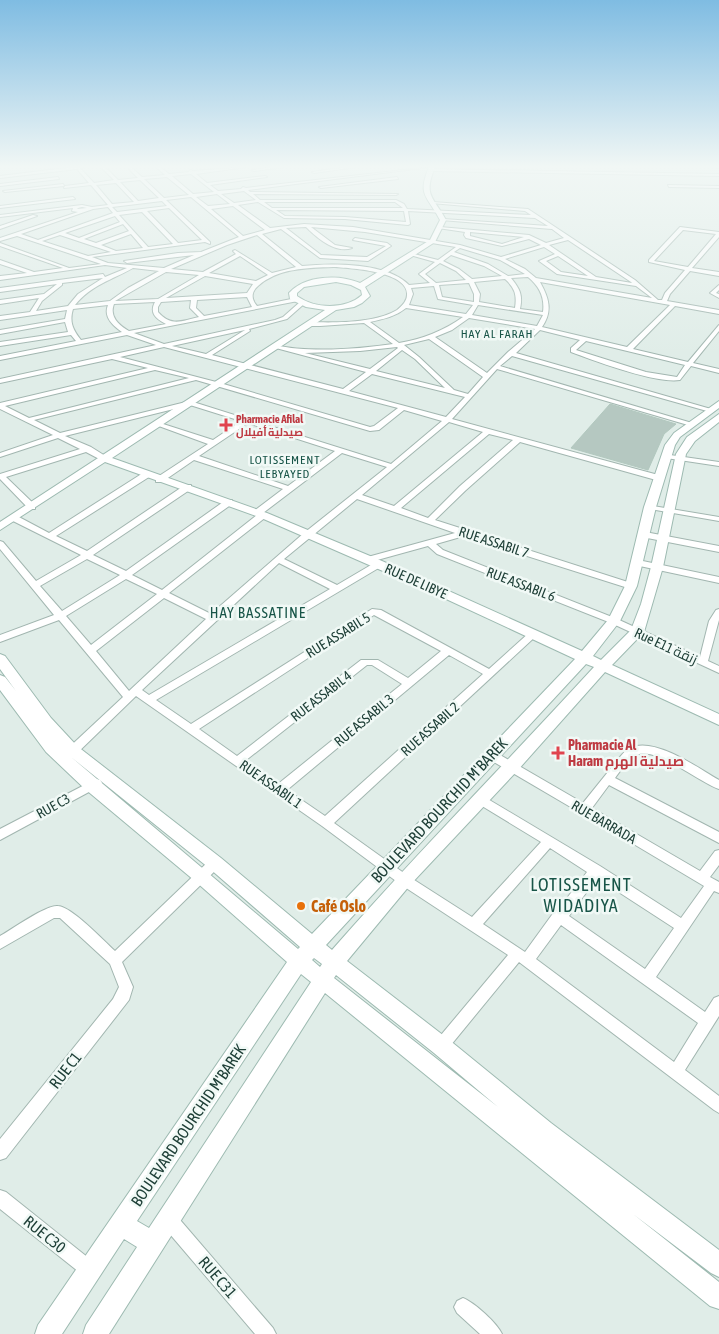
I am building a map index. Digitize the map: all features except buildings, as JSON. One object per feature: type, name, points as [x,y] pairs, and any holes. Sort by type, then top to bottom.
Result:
[{"type":"main road","points":[[361,286],[433,241]]},
{"type":"main road","points":[[338,280],[361,286],[366,293],[363,300],[350,305],[335,307],[316,306],[299,302],[292,294],[295,290],[310,282],[338,280]]},
{"type":"main road","points":[[0,527],[335,307]]},
{"type":"main road","name":"BOULEVARD BOURCHID M'BAREK","points":[[46,1334],[299,961],[386,866],[584,658],[614,621],[631,586],[638,563],[668,510],[675,438],[690,424],[716,415]]},
{"type":"main road","name":"BOULEVARD BOURCHID M'BAREK","points":[[95,1334],[329,970],[404,880],[637,632],[657,567],[650,507],[659,478],[673,457],[683,450],[691,439],[716,415]]},
{"type":"main road","points":[[0,659],[46,722],[67,755]]},
{"type":"main road","points":[[0,680],[51,748],[67,755],[98,781],[299,961],[329,970],[441,1046],[543,1131],[719,1265]]},
{"type":"main road","points":[[98,781],[214,862],[313,946],[329,970],[719,1297]]},
{"type":"main road","points":[[121,1224],[153,1244]]},
{"type":"street","points":[[0,240],[31,229]]},
{"type":"street","points":[[38,241],[71,229]]},
{"type":"street","points":[[80,239],[105,229]]},
{"type":"street","points":[[129,229],[146,248]]},
{"type":"street","points":[[162,229],[176,244]]},
{"type":"street","points":[[193,229],[214,249]]},
{"type":"street","points":[[232,229],[243,238]]},
{"type":"street","points":[[274,229],[243,238],[204,253],[128,290],[112,302],[110,310],[112,321],[128,333],[162,345],[247,366],[659,478]]},
{"type":"street","points":[[284,229],[318,255],[368,259],[389,246],[354,239]]},
{"type":"street","points":[[312,229],[336,247],[350,248]]},
{"type":"street","points":[[67,755],[279,560],[447,420],[510,353],[539,328],[545,314],[547,302],[540,284],[532,277],[500,259],[460,246],[353,229]]},
{"type":"street","points":[[433,241],[439,229]]},
{"type":"street","points":[[458,229],[527,234],[528,237],[546,245],[596,279]]},
{"type":"street","points":[[554,229],[656,299]]},
{"type":"street","points":[[681,229],[651,261],[719,274]]},
{"type":"street","points":[[690,229],[719,234]]},
{"type":"street","points":[[341,266],[360,230]]},
{"type":"street","points":[[468,230],[466,235],[468,237],[500,245],[528,237]]},
{"type":"street","points":[[96,245],[131,232]]},
{"type":"street","points":[[60,233],[116,252]]},
{"type":"street","points":[[258,233],[301,268]]},
{"type":"street","points":[[664,301],[667,294],[719,234]]},
{"type":"street","points":[[18,235],[107,264],[169,269],[257,283]]},
{"type":"street","points":[[316,239],[324,238]]},
{"type":"street","points":[[500,259],[568,238]]},
{"type":"street","points":[[300,242],[308,240]]},
{"type":"street","points":[[86,257],[205,241]]},
{"type":"street","points":[[0,244],[69,269]]},
{"type":"street","points":[[226,245],[272,275]]},
{"type":"street","points":[[460,246],[422,274],[435,284],[441,299],[545,314]]},
{"type":"street","points":[[0,278],[178,254],[204,253]]},
{"type":"street","points":[[451,253],[482,263],[508,277],[519,295],[517,310]]},
{"type":"street","points":[[171,324],[161,319],[155,312],[155,307],[160,299],[240,254]]},
{"type":"street","points":[[294,351],[400,346],[452,327],[468,316],[476,304],[477,294],[470,281],[459,272],[440,262],[412,254]]},
{"type":"street","points":[[559,254],[542,261],[557,272],[638,285]]},
{"type":"street","points":[[0,262],[33,274]]},
{"type":"street","points":[[80,343],[72,333],[67,320],[70,307],[84,291],[111,275],[135,266]]},
{"type":"street","points":[[256,308],[251,302],[249,295],[257,283],[272,275],[301,268],[341,266],[382,273],[399,280],[407,287],[410,295],[404,306],[386,316],[366,322],[339,325],[310,324]]},
{"type":"street","points":[[0,290],[111,275]]},
{"type":"street","points":[[407,287],[508,277],[532,277],[719,312]]},
{"type":"street","points":[[32,313],[44,296],[64,282]]},
{"type":"street","points":[[719,287],[713,293],[719,296]]},
{"type":"street","points":[[0,318],[112,302],[249,295]]},
{"type":"street","points":[[0,302],[44,296]]},
{"type":"street","points":[[194,298],[193,308],[203,318]]},
{"type":"street","points":[[0,358],[256,308],[299,302]]},
{"type":"street","points":[[0,381],[286,318],[299,302]]},
{"type":"street","points":[[629,349],[675,303]]},
{"type":"street","points":[[404,306],[539,328],[719,372]]},
{"type":"street","points":[[0,332],[67,320]]},
{"type":"street","points":[[366,322],[422,362],[452,392]]},
{"type":"street","points":[[206,356],[254,326]]},
{"type":"street","points":[[586,338],[572,349],[666,378],[681,378],[689,364],[719,327]]},
{"type":"street","points":[[0,344],[72,333]]},
{"type":"street","points":[[429,336],[488,377]]},
{"type":"street","points":[[344,392],[400,346]]},
{"type":"street","points":[[276,347],[470,396]]},
{"type":"street","points":[[510,353],[716,415]]},
{"type":"street","points":[[112,356],[218,384],[370,429],[376,428],[401,408]]},
{"type":"street","points":[[496,367],[690,424]]},
{"type":"street","points":[[0,406],[155,368]]},
{"type":"street","points":[[28,420],[196,379]]},
{"type":"street","points":[[0,454],[60,435],[190,403],[391,466]]},
{"type":"street","points":[[0,406],[106,458]]},
{"type":"street","points":[[159,480],[248,420]]},
{"type":"street","points":[[158,424],[213,443]]},
{"type":"street","points":[[394,509],[488,431]]},
{"type":"street","points":[[430,520],[462,488],[518,440]]},
{"type":"street","points":[[32,507],[0,476],[88,449]]},
{"type":"street","points":[[91,650],[164,594],[260,514],[287,488],[341,450]]},
{"type":"street","points":[[193,457],[287,488]]},
{"type":"street","points":[[673,457],[719,464]]},
{"type":"street","name":"RUE DE LIBYE","points":[[106,458],[159,480],[188,487],[260,514],[373,562],[719,720]]},
{"type":"street","points":[[50,536],[146,475]]},
{"type":"street","points":[[36,585],[88,555],[188,487]]},
{"type":"street","name":"RUE ASSABIL 7","points":[[357,496],[464,533],[631,586]]},
{"type":"street","points":[[0,639],[62,616],[126,575],[229,502]]},
{"type":"street","points":[[650,507],[719,519]]},
{"type":"street","points":[[14,518],[213,619]]},
{"type":"street","points":[[150,699],[338,589],[373,562],[464,533]]},
{"type":"street","points":[[653,537],[719,550]]},
{"type":"street","name":"RUE ASSABIL 6","points":[[430,543],[435,549],[448,555],[614,621]]},
{"type":"street","points":[[0,544],[91,650],[132,694]]},
{"type":"street","points":[[279,560],[338,589]]},
{"type":"street","points":[[638,563],[719,580]]},
{"type":"street","name":"RUE ASSABIL 5","points":[[191,729],[372,612],[378,612],[490,674]]},
{"type":"street","points":[[703,663],[714,622],[719,612]]},
{"type":"street","name":"Rue E11 زنقة","points":[[614,621],[719,670]]},
{"type":"street","name":"RUE ASSABIL 2","points":[[326,823],[533,634]]},
{"type":"street","name":"RUE ASSABIL 3","points":[[279,790],[448,651]]},
{"type":"street","name":"RUE ASSABIL 4","points":[[238,761],[365,662],[374,662],[408,683]]},
{"type":"street","name":"RUE ASSABIL 1","points":[[132,694],[150,699],[404,880],[523,957],[719,1105]]},
{"type":"street","points":[[584,811],[629,753],[642,748],[671,758],[719,785]]},
{"type":"street","name":"RUE BARRADA","points":[[491,755],[711,884]]},
{"type":"street","points":[[608,779],[719,838]]},
{"type":"street","name":"RUE C3","points":[[0,835],[98,781]]},
{"type":"street","points":[[481,800],[550,841],[682,926]]},
{"type":"street","points":[[474,925],[550,841]]},
{"type":"street","points":[[647,978],[711,884],[719,855]]},
{"type":"street","points":[[0,943],[50,913],[58,911],[64,914],[115,960],[202,876],[214,862]]},
{"type":"street","points":[[441,1046],[523,957],[596,870]]},
{"type":"street","points":[[559,916],[708,1022]]},
{"type":"street","name":"RUE C1","points":[[0,1152],[124,995],[126,987],[115,960]]},
{"type":"street","points":[[675,1073],[719,1003]]},
{"type":"street","name":"RUE C30","points":[[0,1198],[90,1270]]},
{"type":"street","name":"RUE C31","points":[[169,1220],[266,1334]]},
{"type":"street","points":[[463,1307],[493,1334]]},
{"type":"place","name":"Pharmacie Afilal صيدلية أفيلال","points":[[226,425]]},
{"type":"place","name":"Pharmacie Al Haram صيدلية الهرم","points":[[558,753]]},
{"type":"place","name":"Café Oslo","points":[[301,906]]},
{"type":"district","name":"HAY AL FARAH","points":[[497,334]]},
{"type":"district","name":"LOTISSEMENT LEBYAYED","points":[[285,467]]},
{"type":"district","name":"HAY BASSATINE","points":[[258,613]]},
{"type":"district","name":"LOTISSEMENT WIDADIYA","points":[[581,895]]}]
